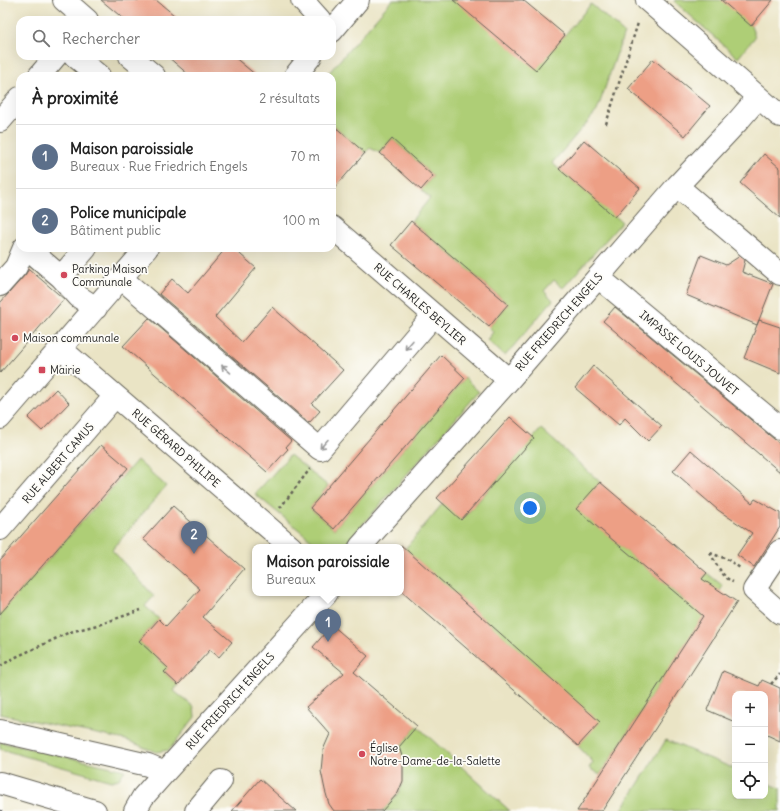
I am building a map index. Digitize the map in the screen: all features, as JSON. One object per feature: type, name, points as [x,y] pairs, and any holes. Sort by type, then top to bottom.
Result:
[{"type":"street","points":[[64,0],[82,16]]},
{"type":"street","points":[[302,0],[316,16]]},
{"type":"street","points":[[336,26],[358,0]]},
{"type":"street","points":[[647,0],[780,116]]},
{"type":"street","points":[[42,72],[53,60]]},
{"type":"street","points":[[80,60],[94,72]]},
{"type":"street","points":[[135,60],[149,72]]},
{"type":"street","points":[[298,72],[308,60]]},
{"type":"street","name":"RUE FRIEDRICH ENGELS","points":[[363,544],[509,380],[677,186],[750,107],[756,95]]},
{"type":"street","points":[[0,121],[16,103]]},
{"type":"street","points":[[677,186],[780,274]]},
{"type":"street","name":"RUE CHARLES BEYLIER","points":[[336,231],[509,380]]},
{"type":"street","points":[[0,285],[16,267],[22,252]]},
{"type":"street","points":[[32,252],[61,278],[79,297],[96,308]]},
{"type":"street","points":[[61,278],[83,252]]},
{"type":"street","points":[[0,418],[144,252]]},
{"type":"street","name":"IMPASSE LOUIS JOUVET","points":[[598,277],[780,428]]},
{"type":"street","points":[[121,278],[320,449],[434,315]]},
{"type":"street","name":"RUE GÉRARD PHILIPE","points":[[61,349],[288,544]]},
{"type":"street","name":"RUE ALBERT CAMUS","points":[[0,529],[115,396]]},
{"type":"street","points":[[780,551],[754,590],[780,613]]},
{"type":"street","name":"RUE FRIEDRICH ENGELS","points":[[135,811],[143,797],[165,772],[324,596]]},
{"type":"street","points":[[0,731],[148,765],[165,772]]},
{"type":"street","points":[[196,811],[221,781]]},
{"type":"street","points":[[0,783],[95,811]]},
{"type":"path","points":[[606,124],[638,21]]},
{"type":"path","points":[[267,526],[311,469],[320,449]]},
{"type":"path","points":[[710,553],[727,558],[739,566],[748,577],[754,590],[729,581],[710,553]]},
{"type":"path","points":[[0,666],[70,632],[101,624],[141,610]]},
{"type":"path","points":[[771,684],[780,674]]},
{"type":"green space","points":[[392,0],[464,0],[536,69],[591,4],[624,33],[597,111],[552,163],[622,222],[563,288],[554,280],[544,291],[553,300],[505,356],[487,340],[493,332],[489,327],[508,304],[411,221],[430,198],[421,190],[433,176],[392,139],[380,153],[370,148],[365,153],[336,128],[336,72],[329,72]]},
{"type":"green space","points":[[725,0],[751,26],[755,37],[738,58],[674,1]]},
{"type":"green space","points":[[465,378],[479,392],[346,544],[316,544],[255,494],[290,455],[328,486],[310,508],[334,529]]},
{"type":"green space","points":[[541,429],[600,482],[577,509],[684,600],[707,573],[723,586],[600,775],[589,768],[593,762],[578,746],[599,722],[405,549],[443,503],[462,520]]},
{"type":"green space","points":[[137,460],[166,486],[112,550],[154,596],[145,606],[159,619],[139,641],[168,668],[164,672],[178,685],[174,691],[194,707],[195,717],[169,750],[156,752],[126,740],[0,714],[0,614]]},
{"type":"green space","points":[[417,726],[510,811],[382,811],[399,792],[403,781],[404,770],[399,747]]},
{"type":"green space","points":[[666,740],[732,768],[732,799],[768,799],[768,783],[780,788],[780,811],[621,811]]},
{"type":"green space","points":[[0,742],[125,770],[119,779],[111,781],[0,749]]},
{"type":"building","points":[[101,0],[156,0],[175,16],[120,16]]},
{"type":"building","points":[[453,0],[523,0],[565,35],[536,70]]},
{"type":"building","points":[[721,0],[773,0],[751,26]]},
{"type":"building","points":[[653,59],[710,106],[685,136],[628,89]]},
{"type":"building","points":[[172,60],[238,60],[252,72],[185,72]]},
{"type":"building","points":[[336,128],[365,153],[336,186]]},
{"type":"building","points":[[392,139],[433,176],[421,190],[380,153]]},
{"type":"building","points":[[584,140],[640,188],[615,217],[559,169]]},
{"type":"building","points":[[764,154],[780,168],[780,218],[740,183]]},
{"type":"building","points":[[411,221],[508,304],[489,327],[391,245]]},
{"type":"building","points":[[223,252],[238,252],[256,268],[215,317],[242,342],[272,307],[343,370],[312,404],[320,411],[309,423],[159,294],[172,279],[188,293]]},
{"type":"building","points":[[701,255],[726,265],[740,256],[745,260],[742,272],[773,284],[757,325],[686,295]]},
{"type":"building","name":"Maison communale","points":[[29,269],[64,299],[0,373],[0,303]]},
{"type":"building","points":[[615,307],[780,444],[780,472],[603,321]]},
{"type":"building","points":[[149,318],[291,441],[286,447],[288,449],[267,472],[123,346]]},
{"type":"building","points":[[759,320],[780,327],[780,373],[744,358]]},
{"type":"building","points":[[441,355],[465,378],[334,529],[310,508]]},
{"type":"building","points":[[593,366],[662,426],[648,441],[625,418],[619,425],[575,388]]},
{"type":"building","points":[[56,389],[69,403],[42,431],[28,418]]},
{"type":"building","points":[[510,417],[534,438],[461,520],[437,498]]},
{"type":"building","points":[[101,445],[128,468],[0,614],[0,560]]},
{"type":"building","points":[[691,450],[752,503],[755,499],[780,513],[780,527],[754,567],[737,555],[752,533],[718,510],[673,471]]},
{"type":"building","points":[[600,482],[707,573],[702,579],[737,602],[602,811],[577,811],[703,616],[576,509]]},
{"type":"building","points":[[173,506],[244,569],[203,617],[232,642],[219,657],[210,650],[178,685],[164,672],[168,668],[139,641],[159,619],[166,626],[200,589],[143,539]]},
{"type":"building","points":[[404,548],[600,722],[578,746],[404,594]]},
{"type":"building","points":[[332,625],[368,656],[354,672],[417,726],[399,747],[403,759],[403,781],[398,793],[382,811],[334,811],[329,804],[325,790],[321,771],[323,750],[330,734],[306,707],[344,673],[313,647]]},
{"type":"building","points":[[723,671],[759,686],[762,680],[780,688],[780,741],[768,735],[768,691],[732,691],[732,721],[707,710]]},
{"type":"building","points":[[260,779],[272,790],[296,811],[232,811]]},
{"type":"place","name":"Parking Maison Communale","points":[[64,275]]},
{"type":"place","name":"Maison communale","points":[[15,338]]},
{"type":"place","name":"Mairie","points":[[42,370]]},
{"type":"place","name":"Police municipale","points":[[194,554]]},
{"type":"place","name":"Maison paroissiale","points":[[328,642]]},
{"type":"place","name":"Église Notre-Dame-de-la-Salette","points":[[362,754]]}]
